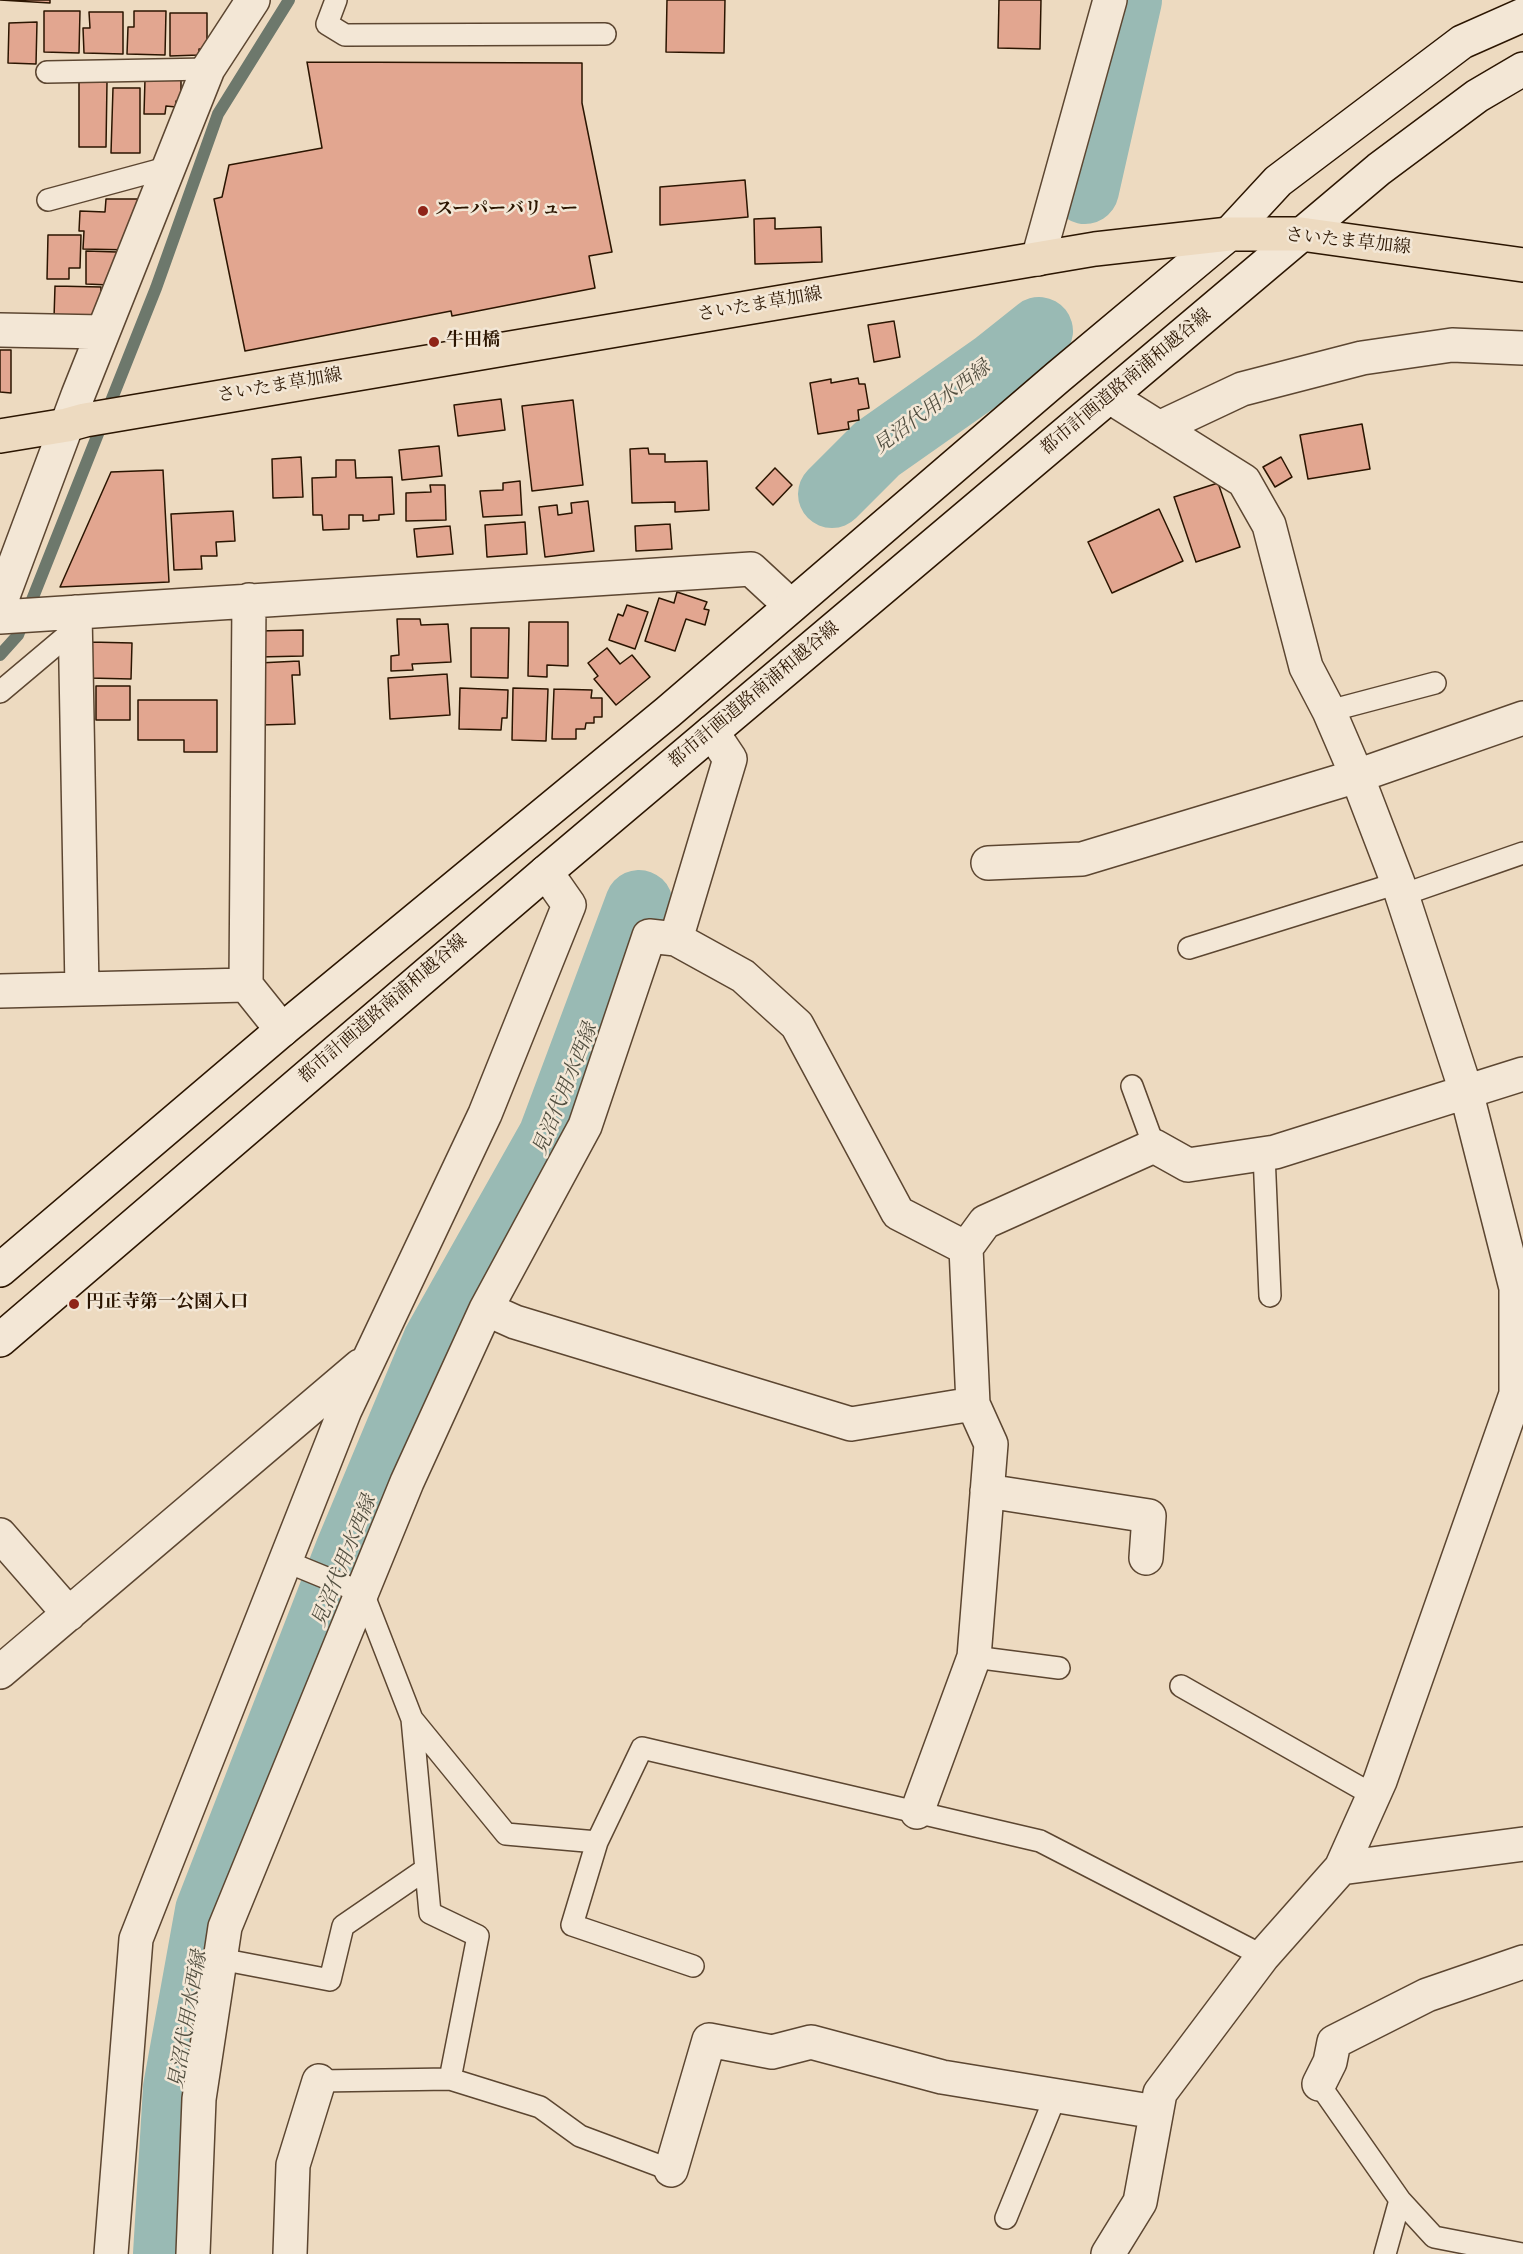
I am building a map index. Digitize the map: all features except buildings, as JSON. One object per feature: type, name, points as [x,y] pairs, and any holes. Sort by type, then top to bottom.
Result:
[{"type":"main road","name":"さいたま草加線","points":[[0,436],[129,412],[1095,249],[1229,234],[1301,234],[1523,265]]},
{"type":"street","points":[[0,604],[76,422],[103,332],[208,69],[253,0]]},
{"type":"street","points":[[1038,259],[1110,0]]},
{"type":"street","points":[[0,1270],[282,1030],[668,712],[1058,377],[1229,234],[1278,181],[1462,42],[1523,15]]},
{"type":"street","name":"都市計画道路南浦和越谷線","points":[[0,1340],[546,872],[1301,234],[1388,162],[1477,96],[1523,69]]},
{"type":"street","points":[[0,330],[103,332]]},
{"type":"street","points":[[1159,428],[1242,389],[1362,358],[1452,345],[1523,348]]},
{"type":"street","points":[[1108,2254],[1140,2202],[1160,2093],[1263,1956],[1341,1868],[1373,1795],[1519,1400],[1516,1288],[1466,1091],[1400,889],[1357,776],[1329,711],[1306,667],[1269,525],[1244,481],[1110,397]]},
{"type":"street","points":[[0,616],[75,620],[249,600],[751,569],[791,606]]},
{"type":"street","points":[[249,600],[246,985],[282,1030]]},
{"type":"street","points":[[75,620],[82,989]]},
{"type":"street","points":[[988,863],[1083,859],[1357,776],[1523,718]]},
{"type":"street","points":[[676,939],[730,759],[712,732]]},
{"type":"street","points":[[111,2254],[136,1939],[345,1410],[485,1114],[568,905],[546,872]]},
{"type":"street","points":[[193,2254],[199,2099],[225,1927],[407,1482],[486,1309],[585,1126],[649,936],[676,939],[743,976],[797,1025],[898,1213],[966,1248]]},
{"type":"street","points":[[0,991],[246,985]]},
{"type":"street","points":[[917,1812],[974,1657],[991,1444],[973,1404],[966,1248],[985,1222],[1154,1146],[1188,1165],[1275,1152],[1523,1074]]},
{"type":"street","points":[[486,1309],[515,1322],[851,1424],[973,1404]]},
{"type":"street","points":[[0,1672],[369,1359]]},
{"type":"street","points":[[987,1491],[1149,1516],[1146,1558]]},
{"type":"street","points":[[0,1535],[69,1614]]},
{"type":"street","points":[[1341,1868],[1523,1844]]},
{"type":"street","points":[[1319,2084],[1330,2062],[1334,2042],[1427,1995],[1523,1962]]},
{"type":"street","points":[[671,2170],[709,2040],[772,2052],[811,2042],[942,2077],[1156,2112]]},
{"type":"street","points":[[290,2254],[292,2165],[319,2081]]},
{"type":"lane","points":[[336,0],[327,24],[345,35],[605,34]]},
{"type":"lane","points":[[47,72],[208,69]]},
{"type":"lane","points":[[48,200],[170,167]]},
{"type":"lane","points":[[0,692],[75,620]]},
{"type":"lane","points":[[1329,711],[1435,683]]},
{"type":"lane","points":[[1189,948],[1523,853]]},
{"type":"lane","points":[[1132,1086],[1154,1146]]},
{"type":"lane","points":[[1264,1154],[1270,1296]]},
{"type":"lane","points":[[285,1561],[363,1593],[412,1719],[430,1913],[478,1936],[450,2079]]},
{"type":"lane","points":[[974,1657],[1059,1668]]},
{"type":"lane","points":[[1181,1686],[1373,1795]]},
{"type":"lane","points":[[412,1719],[506,1834],[597,1842]]},
{"type":"lane","points":[[693,1966],[572,1925],[597,1842],[642,1748],[1040,1841],[1263,1956]]},
{"type":"lane","points":[[220,1959],[330,1980],[343,1926],[426,1869]]},
{"type":"lane","points":[[319,2081],[450,2079],[540,2107],[580,2136],[671,2170]]},
{"type":"lane","points":[[1319,2084],[1400,2200],[1434,2237],[1522,2254]]},
{"type":"lane","points":[[1005,2218],[1056,2095]]},
{"type":"lane","points":[[1385,2254],[1400,2200]]},
{"type":"waterway","points":[[0,655],[18,635],[156,288],[218,114],[289,0]]},
{"type":"waterway","name":"見沼代用水西縁","points":[[1085,190],[1128,0]]},
{"type":"waterway","name":"見沼代用水西縁","points":[[832,494],[877,449],[995,366],[1039,331]]},
{"type":"waterway","name":"見沼代用水西縁","points":[[167,2254],[177,2088],[209,1911],[349,1551],[436,1343],[552,1137],[639,904]]},
{"type":"place","name":"スーパーバリュー","points":[[423,211]]},
{"type":"place","name":"牛田橋","points":[[434,342]]},
{"type":"place","name":"円正寺第一公園入口","points":[[74,1304]]}]
